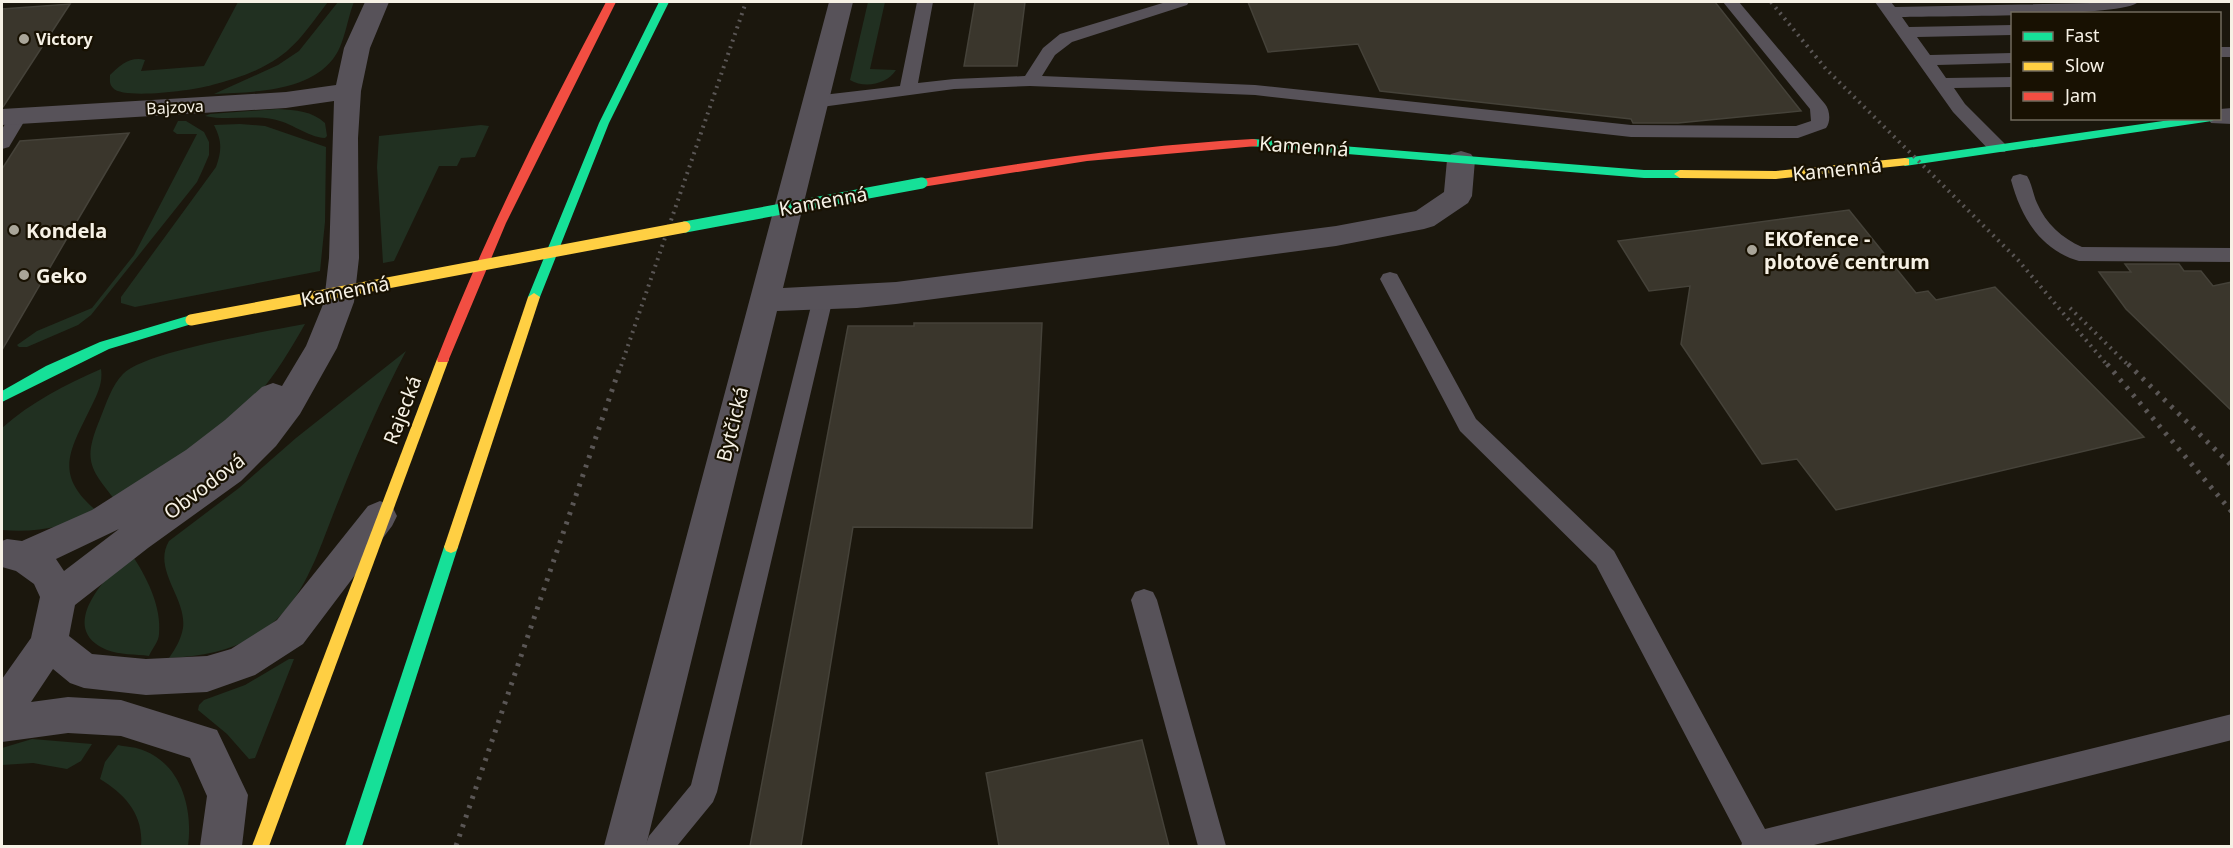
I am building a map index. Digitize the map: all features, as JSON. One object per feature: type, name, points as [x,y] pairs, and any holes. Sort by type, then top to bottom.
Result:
[{"type":"street","name":"Obvodová","points":[[58,597],[135,537],[229,471],[264,437],[288,405],[321,348],[339,302],[344,258],[345,138],[348,92],[357,48],[377,2]]},
{"type":"street","name":"Rajecká","points":[[260,846],[384,510],[460,313],[554,110],[611,2]]},
{"type":"street","points":[[353,846],[536,291],[604,123],[664,2]]},
{"type":"street","name":"Bytčická","points":[[625,846],[841,2]]},
{"type":"street","name":"Bajzova","points":[[10,116],[286,100],[348,92]]},
{"type":"street","name":"Kamenná","points":[[2,397],[51,370],[105,345],[191,320],[922,183],[1113,152],[1206,144],[1300,144],[1461,160],[1644,174],[1776,175],[1918,161],[2198,120]]},
{"type":"street","points":[[764,300],[896,293],[1336,236],[1424,219],[1458,195],[1461,160]]},
{"type":"street","name":"Obvodová","points":[[13,555],[114,514],[203,455],[246,423],[321,348]]},
{"type":"street","points":[[49,644],[84,671],[146,678],[207,674],[242,663],[290,632],[384,510]]},
{"type":"street","points":[[2,704],[20,687],[49,644],[58,597],[47,573],[13,555]]},
{"type":"street","points":[[2,724],[68,715],[121,718],[203,743],[228,795],[221,846]]},
{"type":"lane","points":[[908,90],[925,2]]},
{"type":"lane","points":[[1030,81],[1049,52],[1066,38],[1181,2]]},
{"type":"lane","points":[[814,102],[954,84],[1030,81],[1255,90],[1631,131],[1798,132],[1820,124],[1819,108],[1731,2]]},
{"type":"lane","points":[[1887,7],[2064,12],[2130,2]]},
{"type":"lane","points":[[1887,7],[1959,108],[1998,148]]},
{"type":"lane","points":[[1905,32],[2011,30]]},
{"type":"lane","points":[[1924,60],[2011,58]]},
{"type":"lane","points":[[1941,83],[2011,82]]},
{"type":"lane","points":[[2,143],[10,116]]},
{"type":"lane","points":[[2020,180],[2026,205],[2045,233],[2062,247],[2079,254],[2232,255]]},
{"type":"lane","points":[[1390,279],[1468,425],[1605,558],[1758,846],[2232,727]]},
{"type":"lane","points":[[659,846],[703,792],[823,298]]},
{"type":"lane","points":[[1144,600],[1212,846]]},
{"type":"green space","points":[[238,2],[328,2],[286,52],[248,74],[204,87],[160,93],[119,92],[113,88],[110,75],[130,60],[145,60],[141,71],[204,66]]},
{"type":"green space","points":[[338,2],[354,2],[337,53],[322,70],[309,78],[278,88],[214,94],[278,65],[299,51]]},
{"type":"green space","points":[[868,2],[885,2],[870,69],[896,70],[887,79],[875,84],[862,84],[850,80]]},
{"type":"green space","points":[[278,109],[315,116],[325,123],[327,136],[318,137],[272,119],[205,116],[210,114]]},
{"type":"green space","points":[[178,121],[186,121],[204,132],[209,142],[209,155],[197,182],[91,315],[78,325],[27,347],[19,347],[17,345],[37,331],[92,308],[134,255],[197,134],[177,134],[173,131]]},
{"type":"green space","points":[[214,125],[265,126],[326,147],[325,222],[320,271],[135,307],[121,303],[121,297],[216,167],[220,146]]},
{"type":"green space","points":[[489,126],[475,157],[461,158],[457,166],[439,166],[394,261],[383,263],[377,167],[379,136]]},
{"type":"green space","points":[[305,324],[270,380],[226,426],[190,453],[116,501],[95,471],[90,454],[107,401],[123,374],[156,357],[181,350]]},
{"type":"green space","points":[[406,351],[363,441],[310,572],[284,612],[259,633],[232,647],[202,655],[169,658],[181,636],[183,617],[165,563],[165,552],[169,541],[239,488],[296,438]]},
{"type":"green space","points":[[101,369],[98,392],[77,436],[70,462],[70,474],[75,486],[98,512],[51,528],[27,531],[2,530],[2,428],[49,395]]},
{"type":"green space","points":[[131,554],[147,581],[158,613],[159,637],[149,656],[122,654],[107,650],[92,640],[85,629],[85,615],[90,602],[110,575]]},
{"type":"green space","points":[[289,659],[294,659],[255,758],[249,759],[227,734],[198,710],[199,705],[204,700],[245,685]]},
{"type":"green space","points":[[32,739],[92,744],[81,761],[67,769],[33,763],[2,765],[2,748]]},
{"type":"green space","points":[[118,745],[142,750],[158,758],[176,778],[189,818],[188,846],[141,846],[139,825],[131,806],[117,791],[100,779],[105,762]]},
{"type":"building","points":[[975,2],[1025,2],[1017,66],[964,66]]},
{"type":"building","points":[[1248,2],[1715,2],[1801,111],[1678,123],[1633,123],[1631,119],[1380,91],[1358,44],[1268,52]]},
{"type":"building","name":"Victory","points":[[70,4],[3,107],[2,107],[2,9]]},
{"type":"building","name":"Geko","points":[[129,133],[2,350],[2,169],[20,141]]},
{"type":"building","points":[[1849,210],[1916,293],[1928,291],[1936,300],[1995,287],[2144,437],[1836,510],[1797,459],[1762,464],[1681,344],[1690,286],[1649,291],[1618,241]]},
{"type":"building","points":[[2125,264],[2179,264],[2184,271],[2201,271],[2213,286],[2232,282],[2232,411],[2126,309],[2099,272],[2131,272]]},
{"type":"building","points":[[914,323],[1042,323],[1032,528],[853,527],[801,846],[750,846],[848,326],[914,326]]},
{"type":"building","points":[[1142,740],[1169,846],[999,846],[986,773]]},
{"type":"railway","points":[[621,366],[746,2]]},
{"type":"railway","points":[[1771,2],[1826,69],[2018,260],[2108,366]]},
{"type":"railway","points":[[2070,308],[2129,366]]},
{"type":"railway","points":[[456,846],[621,364]]},
{"type":"railway","points":[[2107,364],[2232,512]]},
{"type":"railway","points":[[2128,364],[2232,466]]},
{"type":"traffic: fast","points":[[534,297],[604,123],[664,2]]},
{"type":"traffic: fast","points":[[1905,162],[2198,120]]},
{"type":"traffic: fast","points":[[1253,143],[1644,174],[1680,174]]},
{"type":"traffic: fast","points":[[685,227],[922,183]]},
{"type":"traffic: fast","points":[[2,397],[51,370],[105,345],[191,320]]},
{"type":"traffic: fast","points":[[353,846],[451,547]]},
{"type":"traffic: slow","points":[[1680,174],[1776,175],[1905,162]]},
{"type":"traffic: slow","points":[[191,320],[685,227]]},
{"type":"traffic: slow","points":[[451,547],[534,297]]},
{"type":"traffic: slow","points":[[260,846],[443,359]]},
{"type":"traffic: jam","points":[[443,359],[500,223],[611,2]]},
{"type":"traffic: jam","points":[[922,183],[1087,157],[1170,148],[1253,143]]},
{"type":"place","name":"Victory","points":[[24,39]]},
{"type":"place","name":"Kondela","points":[[14,230]]},
{"type":"place","name":"EKOfence - plotové centrum","points":[[1752,250]]},
{"type":"place","name":"Geko","points":[[24,275]]}]
